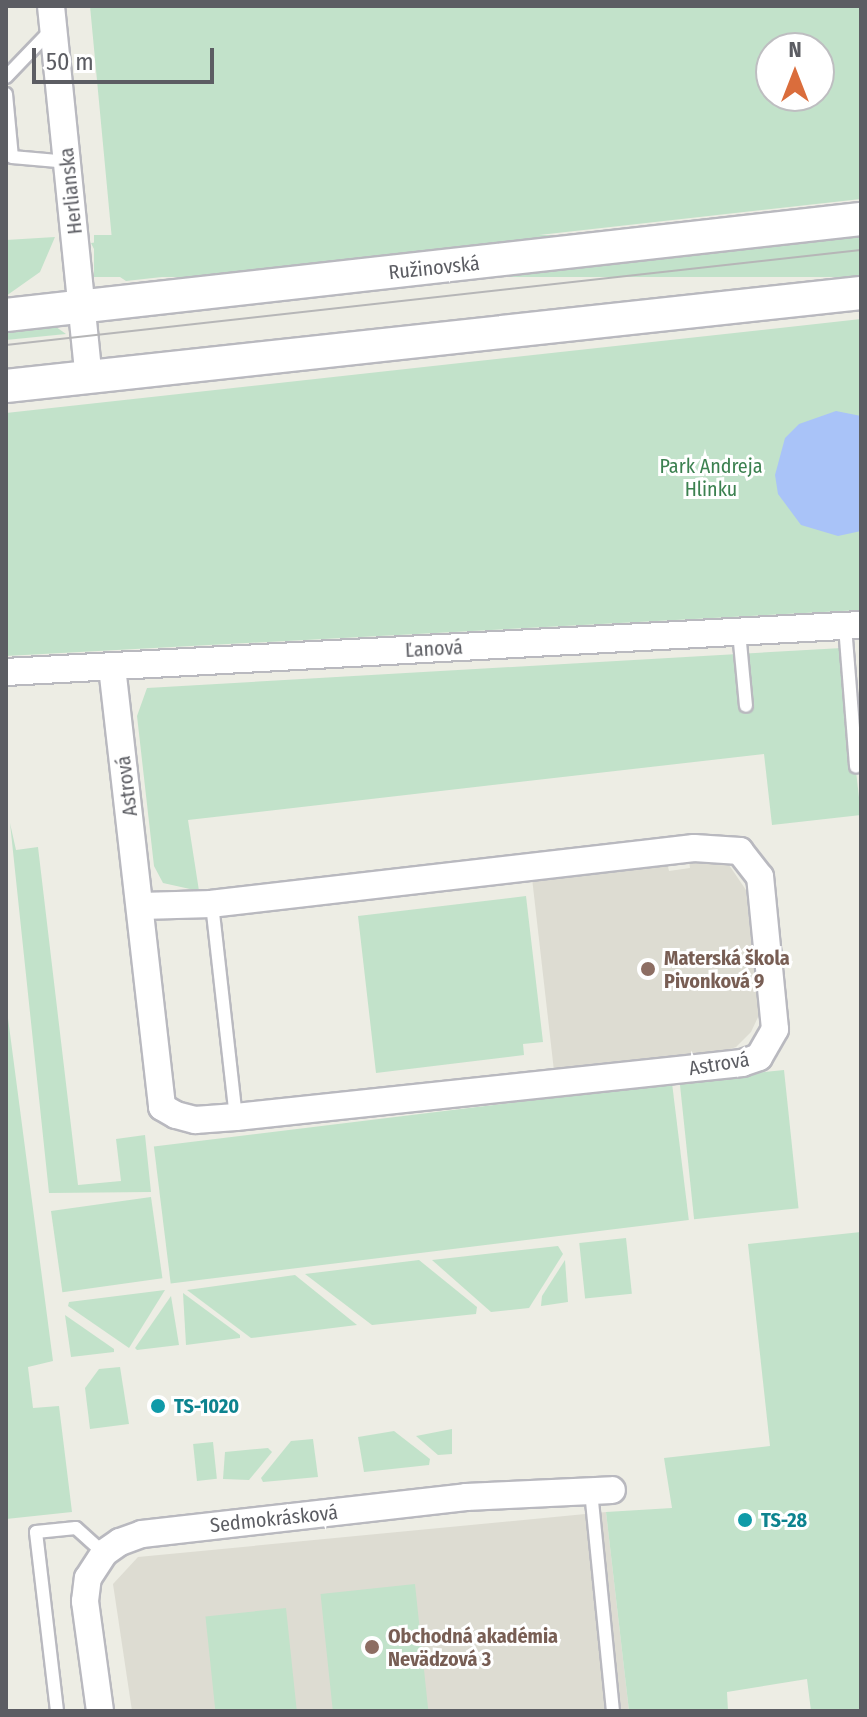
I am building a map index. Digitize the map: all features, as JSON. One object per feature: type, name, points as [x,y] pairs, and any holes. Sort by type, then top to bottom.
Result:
[{"type":"street","name":"Herlianska","points":[[53,17],[89,377]]},
{"type":"street","name":"Ružinovská","points":[[6,315],[861,219]]},
{"type":"street","points":[[6,386],[861,293]]},
{"type":"street","name":"Ľanová","points":[[6,672],[853,626]]},
{"type":"street","name":"Astrová","points":[[112,667],[162,1107],[195,1120],[549,1085],[759,1057],[775,1029],[760,877],[740,851],[694,848],[212,904],[141,906]]},
{"type":"street","name":"Sedmokrásková","points":[[104,1553],[142,1534],[466,1497],[601,1491]]},
{"type":"street","points":[[100,1711],[85,1601],[88,1578],[104,1553]]},
{"type":"lane","points":[[6,77],[53,17]]},
{"type":"lane","points":[[6,94],[12,157],[69,162]]},
{"type":"lane","points":[[853,626],[856,767]]},
{"type":"lane","points":[[739,632],[746,706]]},
{"type":"lane","points":[[212,904],[236,1117]]},
{"type":"lane","points":[[601,1491],[613,1711]]},
{"type":"lane","points":[[57,1711],[36,1532],[76,1528],[104,1553]]},
{"type":"shaded area","name":"Materská škola Pivonková 9","points":[[689,860],[729,865],[746,890],[759,1015],[751,1032],[736,1047],[719,1053],[554,1071],[532,878],[667,862],[669,871],[690,868]]},
{"type":"shaded area","name":"Obchodná akadémia Nevädzová 3","points":[[606,1512],[629,1711],[132,1711],[113,1584],[138,1557]]},
{"type":"green space","points":[[90,6],[861,6],[861,199],[126,281],[102,265],[91,243],[112,240]]},
{"type":"green space","points":[[94,235],[861,235],[861,277],[94,277]]},
{"type":"green space","points":[[55,237],[40,272],[6,296],[6,240]]},
{"type":"green space","name":"Park Andreja Hlinku","points":[[861,319],[861,610],[6,656],[6,413]]},
{"type":"green space","points":[[52,324],[66,334],[6,340],[6,330]]},
{"type":"green space","points":[[842,648],[861,815],[772,825],[764,754],[188,820],[199,891],[163,883],[154,866],[137,716],[147,688]]},
{"type":"green space","points":[[10,823],[16,850],[38,847],[78,1185],[121,1181],[116,1139],[145,1135],[151,1192],[49,1193]]},
{"type":"green space","points":[[526,896],[543,1042],[523,1044],[524,1055],[376,1073],[358,916]]},
{"type":"green space","points":[[6,1003],[53,1361],[28,1367],[33,1408],[59,1406],[72,1512],[6,1519]]},
{"type":"green space","points":[[784,1070],[799,1208],[694,1219],[680,1081]]},
{"type":"green space","points":[[672,1083],[689,1220],[171,1284],[154,1147]]},
{"type":"green space","points":[[151,1197],[162,1278],[62,1292],[51,1211]]},
{"type":"green space","points":[[861,1232],[861,1711],[811,1711],[807,1679],[727,1692],[728,1711],[629,1711],[606,1512],[672,1508],[664,1458],[770,1446],[748,1244]]},
{"type":"green space","points":[[626,1238],[632,1294],[585,1299],[579,1243]]},
{"type":"green space","points":[[558,1246],[563,1254],[529,1308],[491,1312],[432,1260]]},
{"type":"green space","points":[[419,1260],[477,1307],[476,1314],[372,1325],[305,1274]]},
{"type":"green space","points":[[565,1260],[568,1302],[541,1306],[542,1296]]},
{"type":"green space","points":[[295,1275],[357,1325],[251,1338],[187,1290]]},
{"type":"green space","points":[[165,1290],[129,1348],[68,1306],[69,1302]]},
{"type":"green space","points":[[183,1293],[240,1335],[240,1338],[186,1345]]},
{"type":"green space","points":[[171,1296],[179,1345],[137,1350],[135,1348]]},
{"type":"green space","points":[[65,1315],[114,1349],[114,1352],[71,1357]]},
{"type":"green space","points":[[120,1367],[129,1424],[90,1429],[85,1388],[99,1369]]},
{"type":"green space","points":[[452,1429],[452,1454],[438,1455],[416,1436]]},
{"type":"green space","points":[[394,1431],[430,1459],[429,1465],[364,1472],[358,1437]]},
{"type":"green space","points":[[313,1439],[318,1477],[263,1482],[261,1478],[291,1441]]},
{"type":"green space","points":[[213,1442],[217,1479],[197,1481],[193,1444]]},
{"type":"green space","points":[[268,1448],[272,1452],[249,1480],[223,1479],[225,1452]]},
{"type":"green space","points":[[415,1584],[428,1711],[333,1711],[321,1594]]},
{"type":"green space","points":[[286,1608],[297,1711],[215,1711],[205,1616]]},
{"type":"water","points":[[836,411],[861,416],[861,531],[838,536],[801,525],[778,494],[775,475],[785,438],[799,424]]},
{"type":"tram line","points":[[6,345],[861,250]]},
{"type":"place","name":"Materská škola Pivonková 9","points":[[648,969]]},
{"type":"place","name":"TS-1020","points":[[158,1406]]},
{"type":"place","name":"TS-28","points":[[745,1520]]},
{"type":"place","name":"Obchodná akadémia Nevädzová 3","points":[[372,1647]]}]
